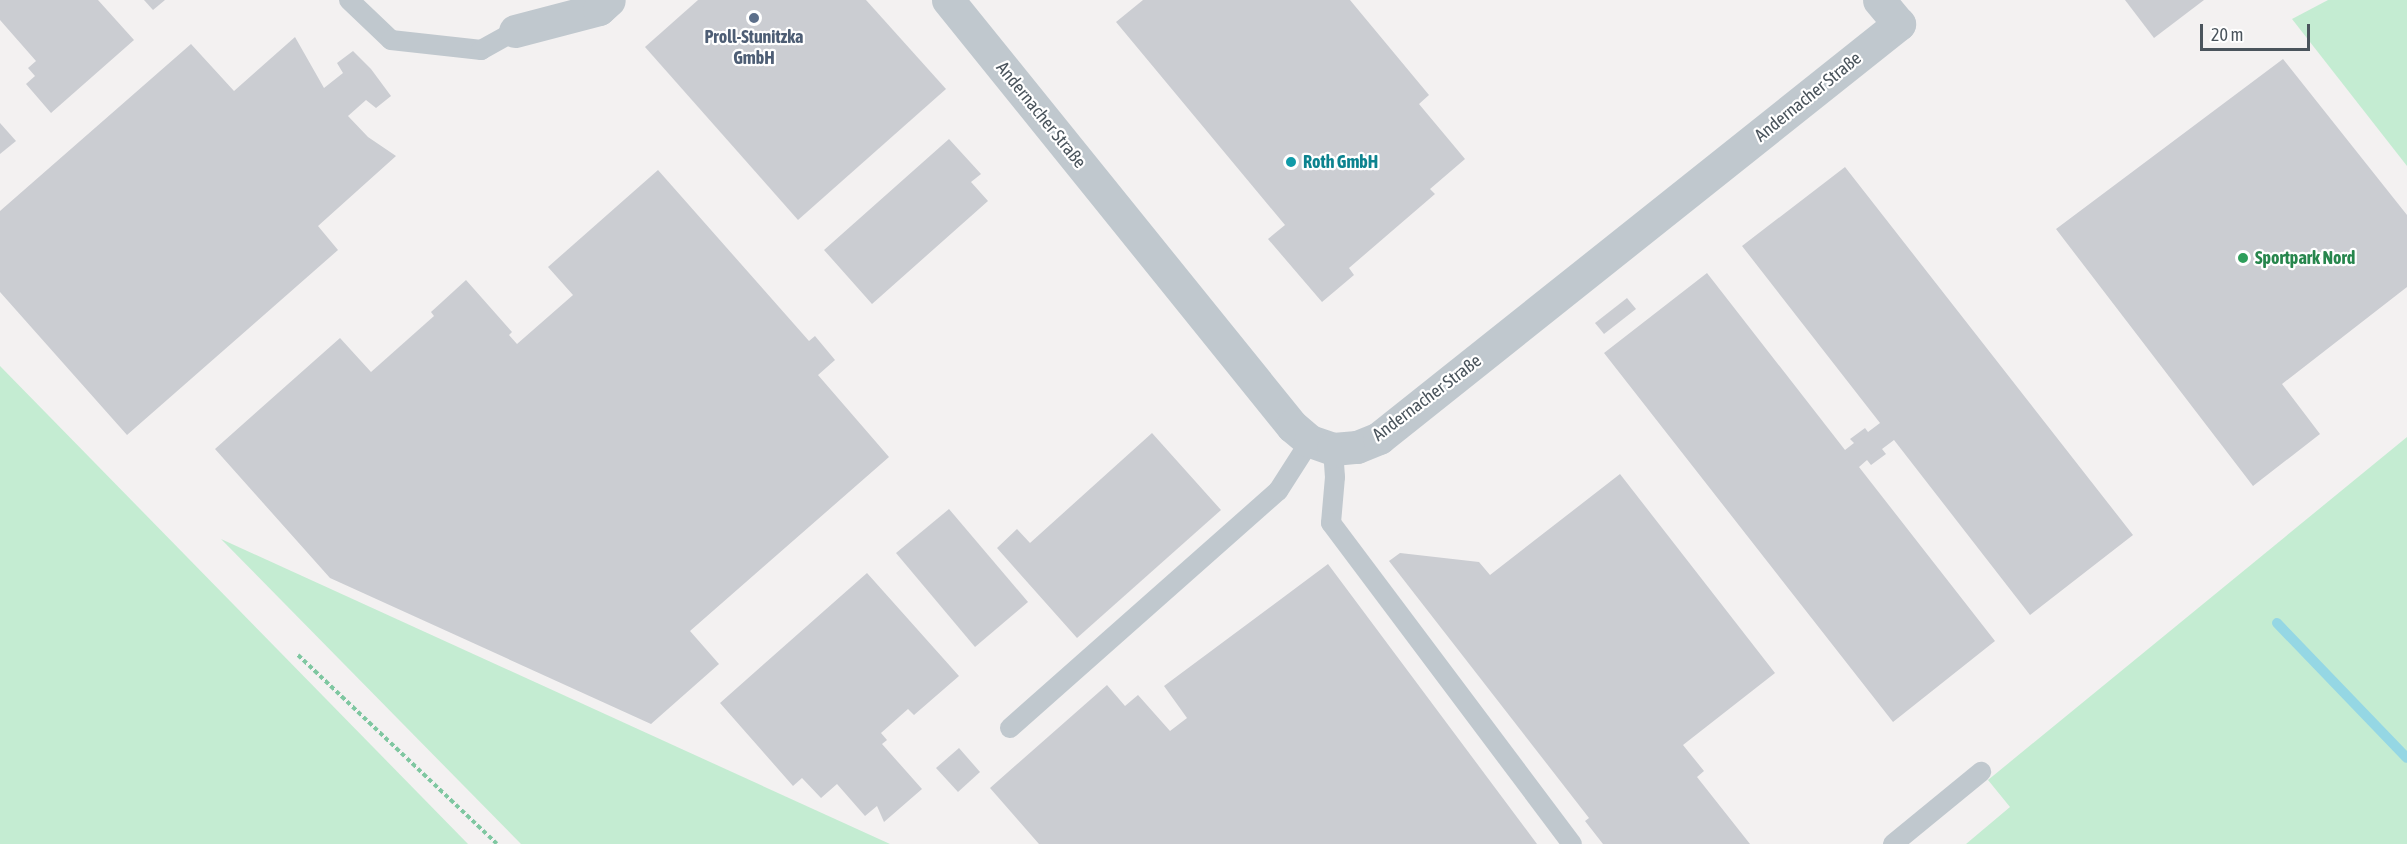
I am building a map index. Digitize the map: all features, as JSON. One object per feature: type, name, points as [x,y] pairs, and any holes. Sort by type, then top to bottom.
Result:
[{"type":"street","points":[[515,31],[599,9],[609,0]]},
{"type":"street","name":"Andernacher Straße","points":[[948,0],[1292,426],[1322,445],[1357,447],[1379,438],[1899,24],[1879,0]]},
{"type":"lane","points":[[349,0],[391,40],[481,50],[515,31]]},
{"type":"lane","points":[[1010,728],[1278,491],[1322,445],[1335,477],[1331,523],[1572,844]]},
{"type":"lane","points":[[1893,844],[1981,772]]},
{"type":"path","points":[[298,655],[497,844]]},
{"type":"green space","points":[[2328,0],[2407,0],[2407,166],[2292,19]]},
{"type":"green space","points":[[0,366],[468,844],[0,844]]},
{"type":"green space","points":[[2407,437],[2407,844],[1966,844],[2010,807],[1988,780]]},
{"type":"green space","points":[[221,539],[890,844],[521,844]]},
{"type":"building","points":[[0,0],[98,0],[134,40],[51,113],[26,84],[35,76],[28,68],[36,61],[0,20]]},
{"type":"building","points":[[144,0],[165,0],[153,10]]},
{"type":"building","points":[[698,0],[866,0],[946,89],[798,220],[645,47]]},
{"type":"building","name":"Roth GmbH","points":[[1143,0],[1350,0],[1429,95],[1419,104],[1465,159],[1430,189],[1435,194],[1349,268],[1354,275],[1322,302],[1268,239],[1285,225],[1116,22]]},
{"type":"building","points":[[2125,0],[2204,0],[2154,38]]},
{"type":"building","points":[[295,37],[324,88],[343,73],[337,63],[353,51],[371,69],[391,96],[376,108],[366,100],[348,116],[368,137],[396,156],[318,226],[338,250],[127,435],[0,292],[0,211],[191,44],[234,91]]},
{"type":"building","name":"Sportpark Nord","points":[[2283,59],[2407,215],[2407,287],[2282,384],[2320,434],[2253,486],[2056,229]]},
{"type":"building","points":[[0,123],[16,141],[0,154]]},
{"type":"building","points":[[949,139],[981,174],[971,182],[988,201],[872,304],[824,250]]},
{"type":"building","points":[[1845,167],[2133,535],[2030,615],[1894,440],[1882,449],[1886,454],[1871,465],[1867,460],[1859,467],[1995,641],[1893,722],[1604,353],[1707,273],[1845,450],[1854,443],[1850,439],[1865,428],[1868,432],[1880,423],[1742,246]]},
{"type":"building","points":[[658,170],[809,341],[815,336],[835,360],[818,375],[889,457],[690,631],[719,664],[651,724],[330,578],[215,449],[340,338],[371,372],[434,316],[431,312],[466,280],[512,332],[509,335],[517,344],[573,295],[548,267]]},
{"type":"building","points":[[1627,298],[1636,309],[1604,334],[1595,323]]},
{"type":"building","points":[[1152,433],[1221,510],[1077,638],[997,548],[1017,529],[1030,543]]},
{"type":"building","points":[[1620,474],[1775,673],[1683,745],[1704,771],[1697,777],[1750,844],[1603,844],[1585,821],[1589,818],[1389,561],[1400,553],[1479,562],[1490,575]]},
{"type":"building","points":[[949,509],[1028,602],[975,647],[896,553]]},
{"type":"building","points":[[1328,564],[1537,844],[1039,844],[990,788],[1107,685],[1125,706],[1138,695],[1170,731],[1187,718],[1164,686]]},
{"type":"building","points":[[867,573],[959,676],[914,715],[908,709],[881,733],[887,740],[882,744],[922,789],[884,822],[877,806],[865,816],[837,784],[821,798],[802,778],[793,786],[720,703]]},
{"type":"building","points":[[959,748],[980,772],[958,792],[936,768]]},
{"type":"waterway","points":[[2277,623],[2407,758]]},
{"type":"place","name":"Proll-Stunitzka GmbH","points":[[754,18]]},
{"type":"place","name":"Roth GmbH","points":[[1291,162]]},
{"type":"place","name":"Sportpark Nord","points":[[2243,258]]}]
